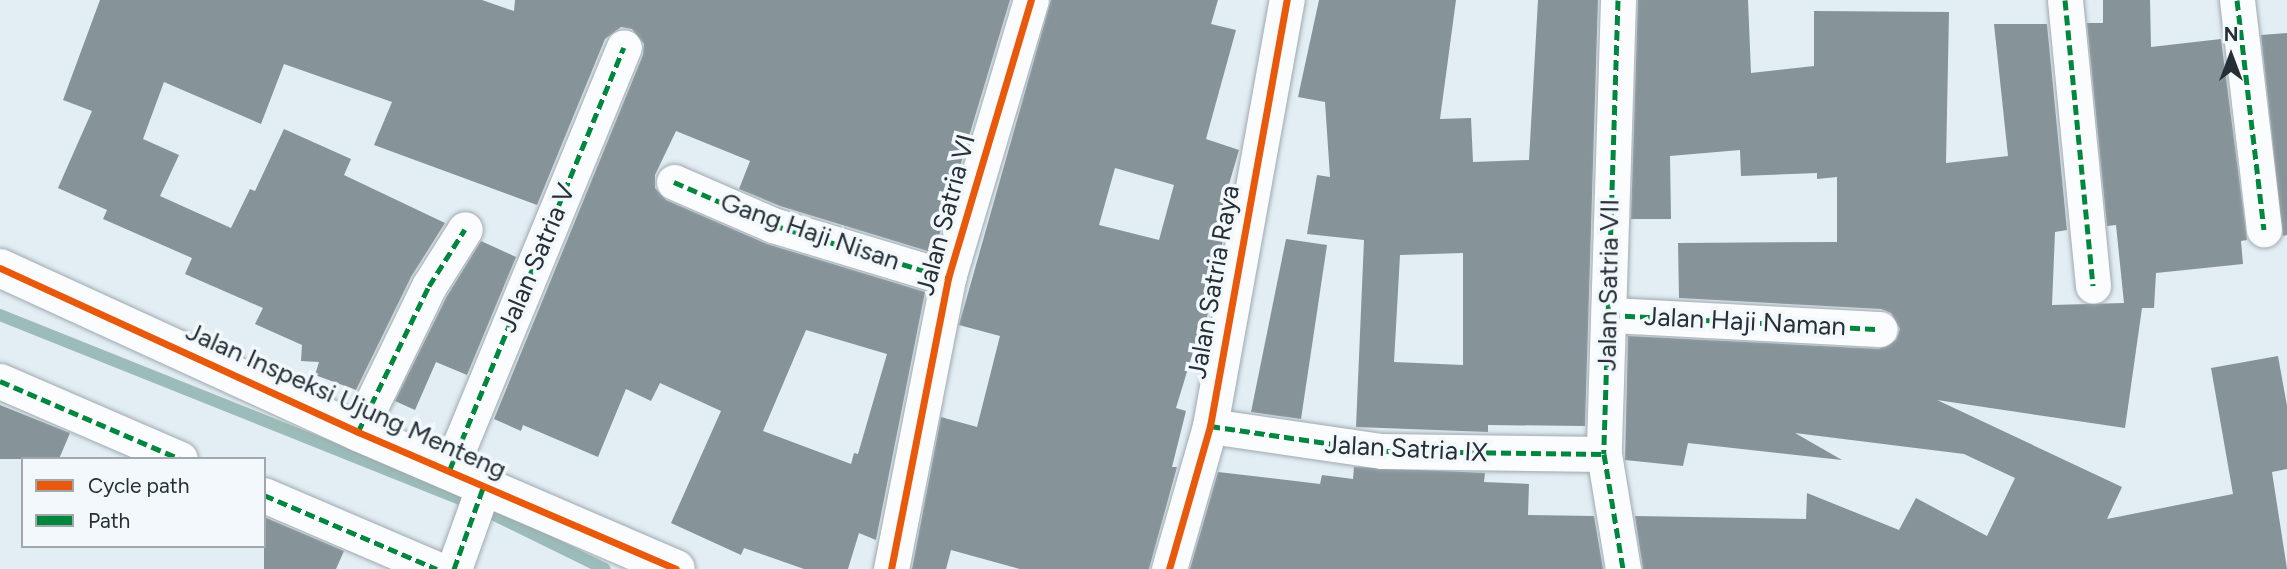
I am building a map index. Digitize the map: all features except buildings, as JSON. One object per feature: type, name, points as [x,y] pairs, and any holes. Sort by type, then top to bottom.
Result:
[{"type":"street","name":"Jalan Satria VI","points":[[891,569],[948,278],[1031,0]]},
{"type":"street","name":"Jalan Satria Raya","points":[[1168,569],[1210,426],[1287,0]]},
{"type":"street","name":"Jalan Satria VII","points":[[1618,0],[1604,454],[1623,569]]},
{"type":"street","points":[[2065,0],[2093,286]]},
{"type":"street","points":[[2237,0],[2264,229]]},
{"type":"street","name":"Jalan Satria V","points":[[450,469],[624,47]]},
{"type":"street","name":"Gang Haji Nisan","points":[[674,182],[773,225],[948,278]]},
{"type":"street","points":[[358,432],[429,286],[465,229]]},
{"type":"street","name":"Jalan Inspeksi Ujung Menteng","points":[[0,268],[358,432],[450,469],[480,498],[676,569]]},
{"type":"street","name":"Jalan Haji Naman","points":[[1610,315],[1880,329]]},
{"type":"street","points":[[0,381],[175,457]]},
{"type":"street","name":"Jalan Satria IX","points":[[1210,426],[1381,452],[1604,454]]},
{"type":"street","points":[[266,496],[450,566],[480,498]]},
{"type":"waterway","points":[[0,315],[470,503],[605,569]]},
{"type":"marked path","points":[[1618,0],[1604,454],[1623,569]]},
{"type":"marked path","points":[[2065,0],[2093,286]]},
{"type":"marked path","points":[[2237,0],[2264,229]]},
{"type":"marked path","points":[[450,469],[624,47]]},
{"type":"marked path","points":[[674,182],[773,225],[948,278]]},
{"type":"marked path","points":[[358,432],[429,286],[465,229]]},
{"type":"marked path","points":[[1610,315],[1880,329]]},
{"type":"marked path","points":[[0,381],[175,457]]},
{"type":"marked path","points":[[1210,426],[1381,451],[1604,454]]},
{"type":"marked path","points":[[454,569],[484,485]]},
{"type":"marked path","points":[[266,496],[437,569]]},
{"type":"cycle path","points":[[891,569],[948,278],[1031,0]]},
{"type":"cycle path","points":[[1169,569],[1210,426],[1287,0]]},
{"type":"cycle path","points":[[0,268],[358,432],[676,569]]}]
